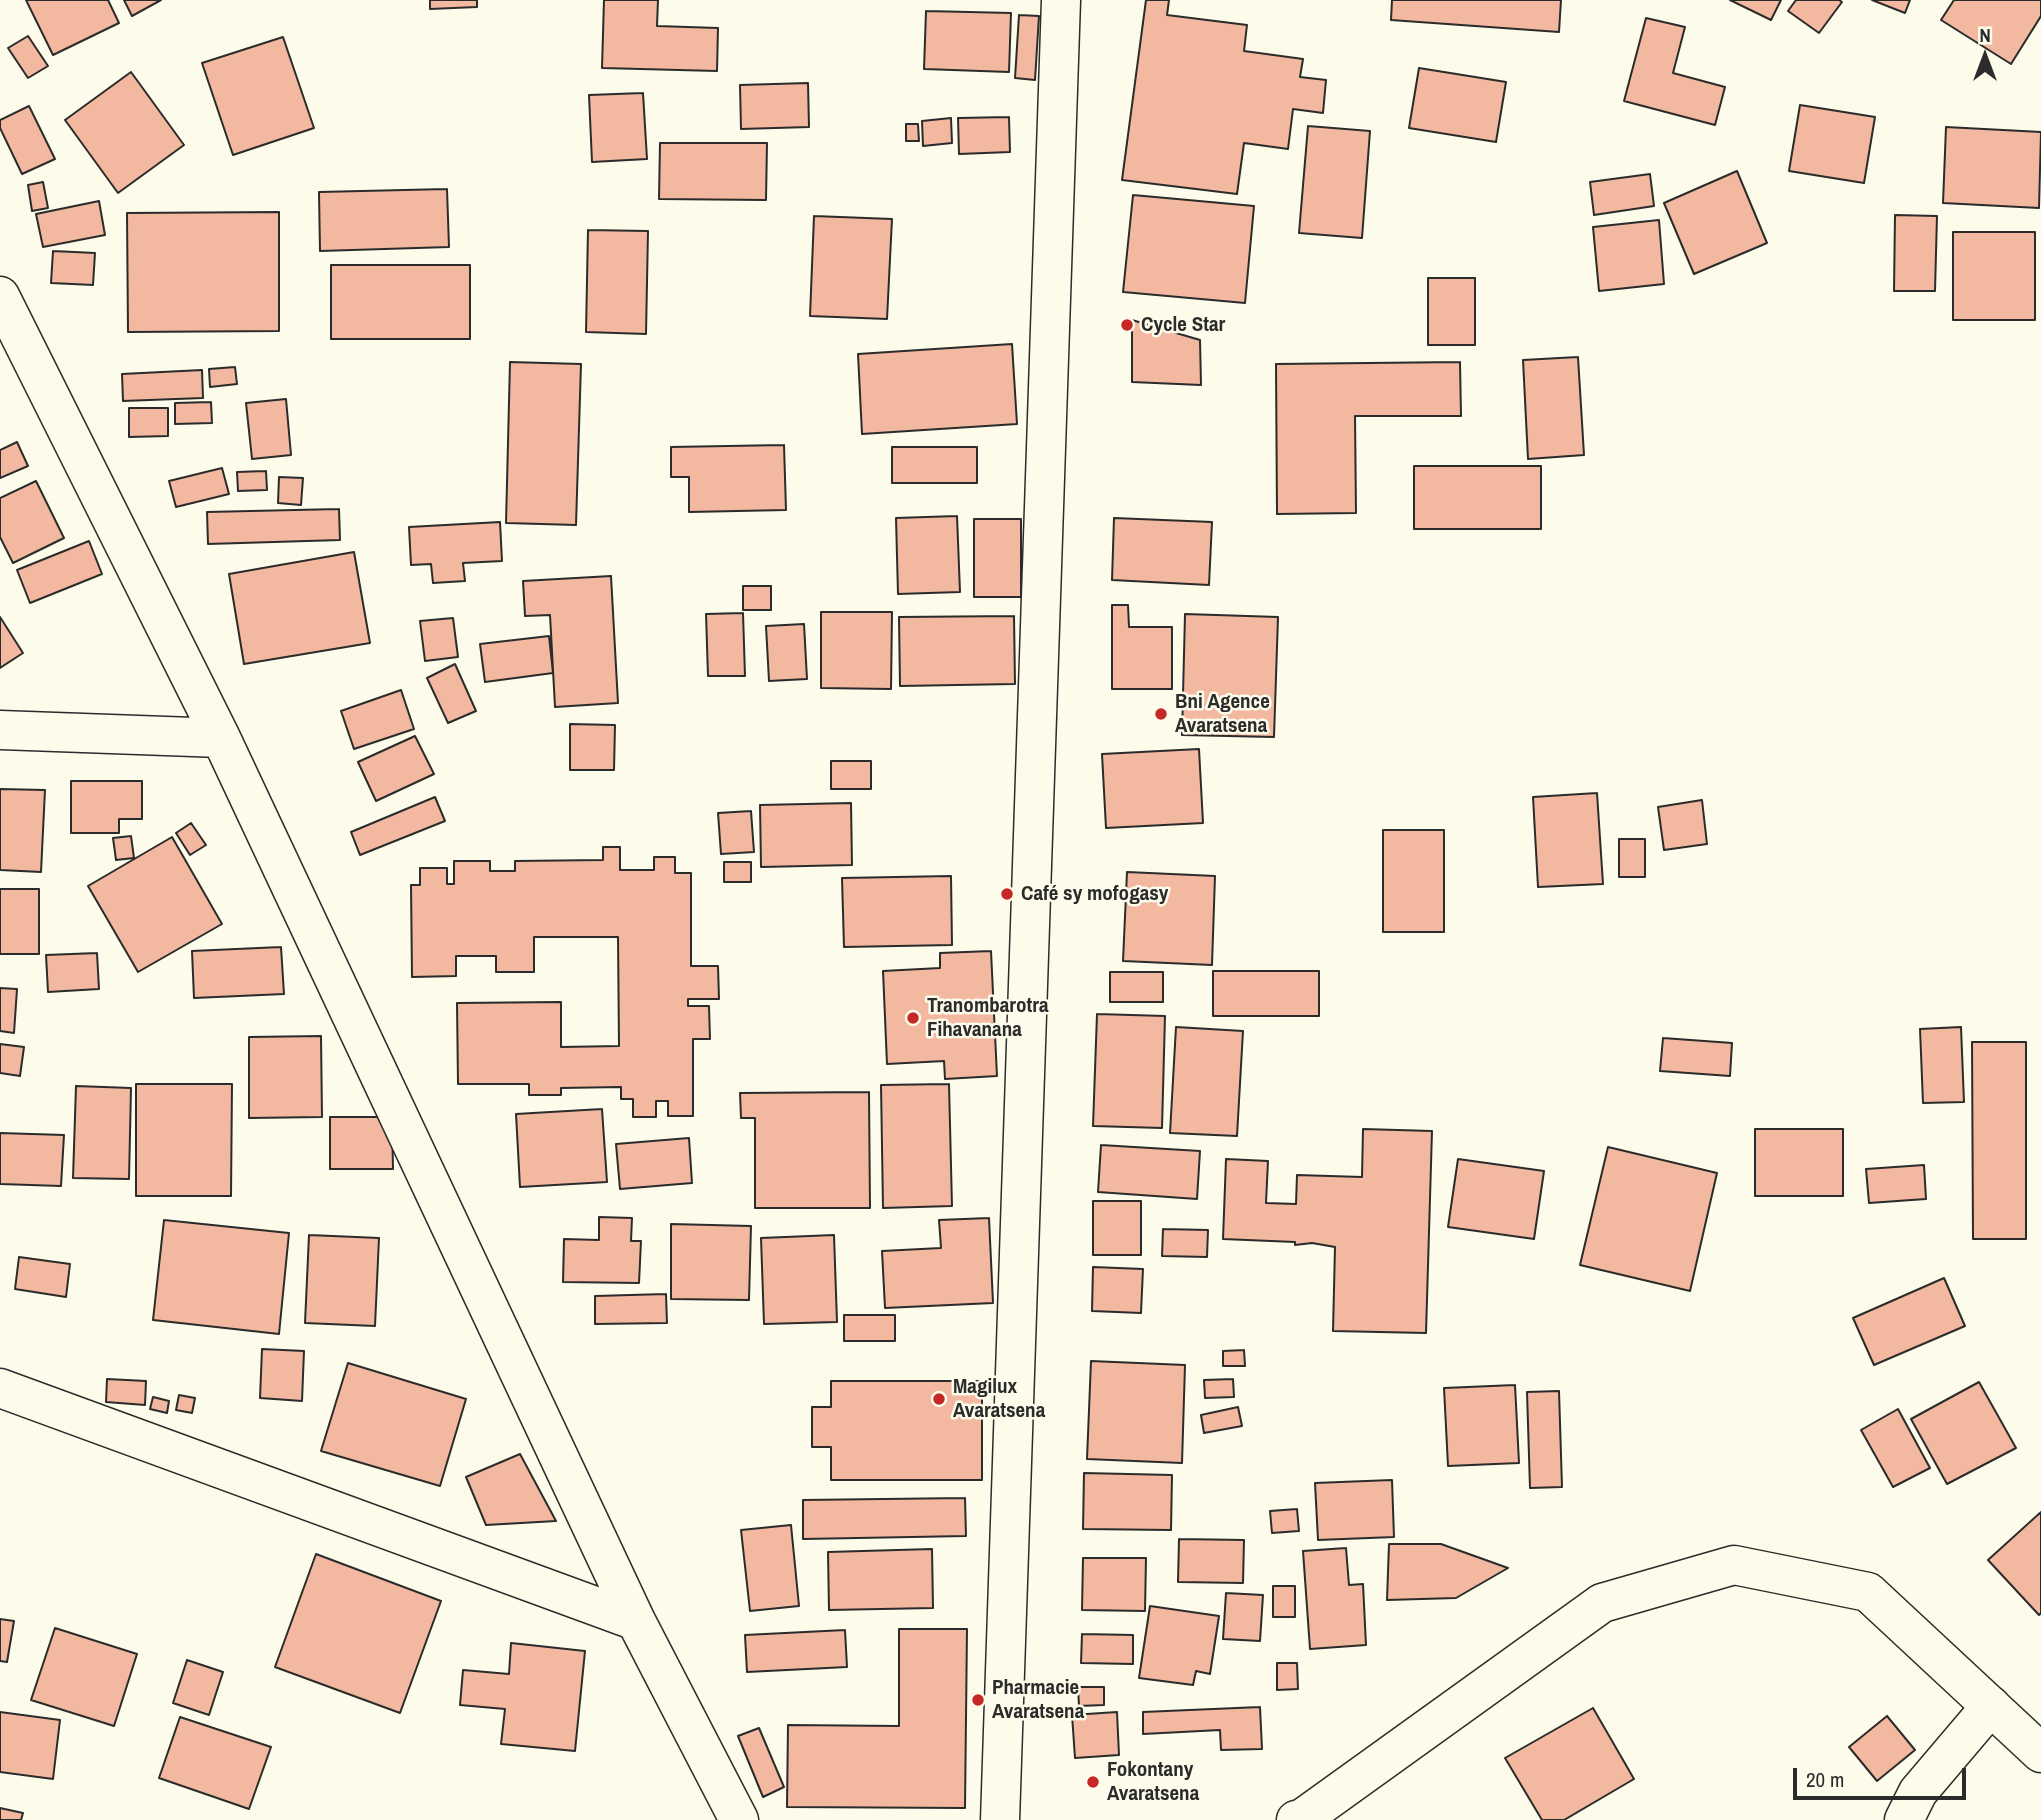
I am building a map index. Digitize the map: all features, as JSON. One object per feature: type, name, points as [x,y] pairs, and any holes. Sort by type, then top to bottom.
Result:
[{"type":"street","points":[[1000,1820],[1060,0]]},
{"type":"street","points":[[0,296],[221,738],[636,1621],[739,1820]]},
{"type":"street","points":[[0,730],[221,738]]},
{"type":"street","points":[[0,1388],[636,1621]]},
{"type":"street","points":[[1296,1820],[1303,1818],[1602,1602],[1734,1565],[1868,1592],[2041,1753]]},
{"type":"street","points":[[1904,1820],[1918,1792],[1991,1706]]},
{"type":"building","points":[[26,0],[108,0],[119,23],[53,55]]},
{"type":"building","points":[[124,0],[161,0],[132,16]]},
{"type":"building","points":[[430,0],[477,0],[477,7],[430,9]]},
{"type":"building","points":[[604,0],[658,0],[657,26],[718,28],[717,71],[602,68]]},
{"type":"building","points":[[1146,0],[1169,0],[1167,15],[1247,25],[1244,51],[1303,59],[1300,77],[1326,80],[1323,113],[1293,109],[1288,149],[1244,143],[1237,194],[1122,180]]},
{"type":"building","points":[[1392,0],[1561,0],[1559,32],[1391,20]]},
{"type":"building","points":[[1730,0],[1781,0],[1771,20]]},
{"type":"building","points":[[1796,0],[1842,2],[1819,33],[1788,11]]},
{"type":"building","points":[[1872,0],[1910,0],[1905,13]]},
{"type":"building","points":[[1954,0],[2041,0],[2041,16],[2011,64],[1941,20]]},
{"type":"building","points":[[926,11],[1011,13],[1009,72],[924,69]]},
{"type":"building","points":[[1019,15],[1039,16],[1035,80],[1015,78]]},
{"type":"building","points":[[1646,18],[1685,27],[1673,73],[1725,87],[1715,125],[1624,101]]},
{"type":"building","points":[[28,36],[48,66],[28,78],[8,48]]},
{"type":"building","points":[[283,37],[314,128],[233,155],[202,63]]},
{"type":"building","points":[[1419,68],[1506,82],[1496,142],[1409,128]]},
{"type":"building","points":[[131,72],[184,145],[118,193],[65,120]]},
{"type":"building","points":[[808,83],[809,127],[741,129],[740,85]]},
{"type":"building","points":[[643,93],[647,159],[592,162],[589,95]]},
{"type":"building","points":[[1800,105],[1875,117],[1864,183],[1789,171]]},
{"type":"building","points":[[29,106],[55,159],[22,174],[0,128],[0,120]]},
{"type":"building","points":[[1009,117],[1010,152],[959,154],[958,118]]},
{"type":"building","points":[[951,118],[952,143],[923,146],[922,121]]},
{"type":"building","points":[[906,124],[918,124],[919,141],[906,141]]},
{"type":"building","points":[[1308,126],[1370,131],[1362,238],[1299,233]]},
{"type":"building","points":[[1946,127],[2041,132],[2039,208],[1943,203]]},
{"type":"building","points":[[660,143],[767,143],[766,200],[659,199]]},
{"type":"building","points":[[1737,171],[1767,243],[1694,274],[1664,203]]},
{"type":"building","points":[[1650,174],[1654,206],[1594,215],[1590,182]]},
{"type":"building","points":[[43,182],[48,208],[32,211],[28,185]]},
{"type":"building","points":[[447,189],[449,247],[320,251],[319,192]]},
{"type":"building","points":[[1133,195],[1254,206],[1245,303],[1123,292]]},
{"type":"building","points":[[99,201],[105,235],[43,247],[36,214]]},
{"type":"building","points":[[279,212],[279,331],[128,332],[127,213]]},
{"type":"building","points":[[1895,215],[1937,216],[1935,291],[1894,291]]},
{"type":"building","points":[[814,216],[892,219],[887,319],[810,316]]},
{"type":"building","points":[[1659,220],[1664,284],[1599,291],[1593,227]]},
{"type":"building","points":[[588,230],[648,231],[646,334],[586,332]]},
{"type":"building","points":[[1953,232],[2035,232],[2035,320],[1953,320]]},
{"type":"building","points":[[53,251],[95,253],[93,285],[51,283]]},
{"type":"building","points":[[331,265],[470,265],[470,339],[331,339]]},
{"type":"building","points":[[1428,278],[1475,278],[1475,345],[1428,345]]},
{"type":"building","points":[[1132,320],[1200,340],[1201,385],[1132,382]]},
{"type":"building","points":[[1012,344],[1017,424],[862,434],[858,354]]},
{"type":"building","points":[[1578,357],[1584,455],[1528,459],[1523,360]]},
{"type":"building","points":[[510,362],[581,364],[576,525],[506,523]]},
{"type":"building","points":[[1460,362],[1461,416],[1355,416],[1356,513],[1277,514],[1276,364]]},
{"type":"building","points":[[235,367],[237,384],[210,387],[209,369]]},
{"type":"building","points":[[202,370],[203,398],[123,401],[122,374]]},
{"type":"building","points":[[286,399],[291,455],[252,459],[246,403]]},
{"type":"building","points":[[211,402],[212,423],[175,424],[175,403]]},
{"type":"building","points":[[129,408],[168,408],[168,436],[129,437]]},
{"type":"building","points":[[17,442],[28,466],[0,478],[0,450]]},
{"type":"building","points":[[784,445],[786,510],[689,512],[689,477],[671,477],[671,447]]},
{"type":"building","points":[[892,447],[977,447],[977,483],[892,483]]},
{"type":"building","points":[[1414,466],[1541,466],[1541,529],[1414,529]]},
{"type":"building","points":[[222,468],[229,494],[176,507],[169,481]]},
{"type":"building","points":[[266,471],[267,490],[238,491],[237,472]]},
{"type":"building","points":[[279,477],[303,478],[301,505],[278,503]]},
{"type":"building","points":[[36,481],[64,538],[13,563],[0,537],[0,498]]},
{"type":"building","points":[[339,509],[340,540],[208,544],[207,512]]},
{"type":"building","points":[[957,516],[960,592],[898,594],[896,518]]},
{"type":"building","points":[[1114,518],[1212,522],[1209,585],[1112,580]]},
{"type":"building","points":[[974,519],[1021,519],[1021,597],[974,597]]},
{"type":"building","points":[[500,522],[502,561],[463,563],[465,581],[433,583],[431,564],[411,565],[409,527]]},
{"type":"building","points":[[89,541],[102,574],[30,603],[17,570]]},
{"type":"building","points":[[354,552],[370,643],[244,664],[229,574]]},
{"type":"building","points":[[611,576],[618,703],[555,707],[550,615],[525,616],[523,581]]},
{"type":"building","points":[[743,586],[771,586],[771,610],[743,610]]},
{"type":"building","points":[[1112,605],[1128,605],[1129,627],[1172,627],[1172,689],[1112,689]]},
{"type":"building","points":[[821,612],[892,612],[891,689],[821,688]]},
{"type":"building","points":[[743,613],[745,676],[708,676],[706,614]]},
{"type":"building","points":[[1185,614],[1278,617],[1274,737],[1182,735]]},
{"type":"building","points":[[1014,616],[1015,684],[900,686],[899,617]]},
{"type":"building","points":[[0,617],[23,653],[0,668]]},
{"type":"building","points":[[453,618],[458,657],[425,661],[420,621]]},
{"type":"building","points":[[804,624],[807,679],[769,681],[766,626]]},
{"type":"building","points":[[549,636],[553,673],[485,682],[480,644]]},
{"type":"building","points":[[455,664],[476,711],[448,723],[427,678]]},
{"type":"building","points":[[401,690],[414,729],[354,749],[341,711]]},
{"type":"building","points":[[570,724],[615,725],[614,770],[570,770]]},
{"type":"building","points":[[415,736],[434,774],[376,801],[358,762]]},
{"type":"building","points":[[1199,749],[1203,823],[1106,828],[1102,754]]},
{"type":"building","points":[[831,761],[871,761],[871,789],[831,789]]},
{"type":"building","points":[[71,781],[142,781],[142,819],[119,819],[119,833],[71,833]]},
{"type":"building","points":[[0,789],[45,790],[41,872],[0,870]]},
{"type":"building","points":[[1597,793],[1603,884],[1538,887],[1533,797]]},
{"type":"building","points":[[435,797],[445,821],[360,855],[351,832]]},
{"type":"building","points":[[1702,800],[1707,844],[1664,850],[1658,807]]},
{"type":"building","points":[[851,803],[852,865],[761,867],[760,805]]},
{"type":"building","points":[[751,811],[754,852],[721,854],[718,813]]},
{"type":"building","points":[[191,823],[206,845],[190,855],[176,833]]},
{"type":"building","points":[[1383,830],[1444,830],[1444,932],[1383,932]]},
{"type":"building","points":[[131,836],[134,858],[116,860],[113,838]]},
{"type":"building","points":[[172,837],[222,924],[138,972],[88,886]]},
{"type":"building","points":[[1619,839],[1645,839],[1645,877],[1619,877]]},
{"type":"building","points":[[603,847],[620,847],[620,870],[654,870],[654,857],[675,857],[675,873],[691,873],[691,966],[718,966],[719,999],[688,999],[688,1006],[709,1006],[710,1039],[693,1039],[693,1116],[668,1116],[668,1101],[656,1101],[656,1117],[633,1117],[633,1099],[621,1099],[621,1087],[561,1088],[561,1095],[529,1095],[529,1084],[458,1084],[457,1003],[561,1002],[561,1047],[619,1046],[618,937],[534,937],[534,972],[496,972],[496,956],[456,956],[456,976],[412,977],[411,885],[420,885],[420,868],[447,868],[447,884],[454,884],[454,861],[490,861],[490,871],[515,871],[515,861],[603,860]]},
{"type":"building","points":[[724,862],[751,862],[751,882],[724,882]]},
{"type":"building","points":[[1127,872],[1215,876],[1212,965],[1123,961]]},
{"type":"building","points":[[951,876],[952,945],[844,947],[842,878]]},
{"type":"building","points":[[0,889],[39,889],[39,954],[0,954]]},
{"type":"building","points":[[281,947],[284,994],[194,998],[192,951]]},
{"type":"building","points":[[991,951],[997,1076],[945,1079],[944,1061],[887,1064],[883,971],[940,968],[940,953]]},
{"type":"building","points":[[97,953],[99,989],[48,992],[46,955]]},
{"type":"building","points":[[1213,971],[1319,971],[1319,1016],[1213,1016]]},
{"type":"building","points":[[1110,972],[1163,972],[1163,1002],[1110,1002]]},
{"type":"building","points":[[0,988],[17,989],[14,1033],[0,1031]]},
{"type":"building","points":[[1097,1014],[1165,1016],[1162,1128],[1093,1126]]},
{"type":"building","points":[[1176,1027],[1243,1031],[1237,1136],[1170,1133]]},
{"type":"building","points":[[1961,1027],[1964,1102],[1923,1103],[1920,1029]]},
{"type":"building","points":[[321,1036],[322,1117],[249,1118],[249,1037]]},
{"type":"building","points":[[1663,1038],[1732,1043],[1730,1076],[1660,1071]]},
{"type":"building","points":[[1972,1042],[2026,1042],[2026,1239],[1973,1239]]},
{"type":"building","points":[[0,1044],[24,1047],[20,1076],[0,1073]]},
{"type":"building","points":[[136,1084],[232,1084],[231,1196],[136,1196]]},
{"type":"building","points":[[949,1084],[952,1206],[883,1208],[881,1085]]},
{"type":"building","points":[[76,1086],[131,1088],[129,1179],[73,1178]]},
{"type":"building","points":[[869,1092],[870,1208],[755,1208],[755,1118],[741,1118],[740,1093]]},
{"type":"building","points":[[602,1109],[607,1182],[520,1187],[516,1114]]},
{"type":"building","points":[[330,1117],[392,1117],[393,1169],[330,1169]]},
{"type":"building","points":[[1363,1129],[1432,1131],[1426,1333],[1333,1331],[1335,1247],[1312,1243],[1295,1245],[1295,1242],[1223,1239],[1226,1159],[1268,1161],[1266,1203],[1296,1204],[1297,1175],[1362,1177]]},
{"type":"building","points":[[1755,1129],[1843,1129],[1843,1196],[1755,1196]]},
{"type":"building","points":[[0,1133],[64,1135],[61,1186],[0,1184]]},
{"type":"building","points":[[689,1138],[692,1183],[620,1189],[616,1144]]},
{"type":"building","points":[[1101,1145],[1200,1151],[1197,1199],[1098,1192]]},
{"type":"building","points":[[1608,1147],[1717,1173],[1690,1291],[1580,1265]]},
{"type":"building","points":[[1458,1159],[1544,1171],[1534,1239],[1448,1227]]},
{"type":"building","points":[[1924,1165],[1926,1199],[1869,1203],[1866,1169]]},
{"type":"building","points":[[1093,1201],[1141,1201],[1141,1255],[1093,1255]]},
{"type":"building","points":[[599,1217],[632,1218],[631,1241],[641,1241],[639,1283],[563,1282],[564,1239],[599,1240]]},
{"type":"building","points":[[989,1218],[993,1303],[885,1308],[882,1251],[941,1248],[939,1220]]},
{"type":"building","points":[[164,1220],[289,1233],[279,1334],[153,1320]]},
{"type":"building","points":[[671,1224],[751,1226],[749,1300],[671,1299]]},
{"type":"building","points":[[1163,1229],[1208,1230],[1207,1257],[1162,1256]]},
{"type":"building","points":[[309,1235],[379,1238],[375,1326],[305,1323]]},
{"type":"building","points":[[834,1235],[837,1322],[764,1324],[761,1238]]},
{"type":"building","points":[[19,1257],[70,1264],[66,1297],[15,1289]]},
{"type":"building","points":[[1093,1267],[1143,1269],[1141,1313],[1092,1311]]},
{"type":"building","points":[[1944,1278],[1965,1326],[1874,1365],[1853,1318]]},
{"type":"building","points":[[666,1294],[667,1323],[595,1324],[595,1296]]},
{"type":"building","points":[[844,1315],[895,1315],[895,1341],[844,1341]]},
{"type":"building","points":[[262,1349],[304,1351],[302,1401],[260,1398]]},
{"type":"building","points":[[1244,1350],[1245,1366],[1223,1366],[1223,1351]]},
{"type":"building","points":[[1091,1361],[1185,1365],[1182,1463],[1087,1459]]},
{"type":"building","points":[[348,1363],[466,1399],[440,1486],[321,1451]]},
{"type":"building","points":[[107,1379],[146,1381],[145,1405],[106,1402]]},
{"type":"building","points":[[1233,1379],[1234,1397],[1205,1398],[1204,1380]]},
{"type":"building","points":[[831,1381],[982,1381],[982,1480],[831,1480],[831,1447],[812,1447],[812,1407],[831,1407]]},
{"type":"building","points":[[1979,1382],[2016,1448],[1947,1484],[1911,1419]]},
{"type":"building","points":[[1515,1385],[1519,1463],[1448,1466],[1444,1388]]},
{"type":"building","points":[[1559,1391],[1562,1487],[1530,1488],[1527,1392]]},
{"type":"building","points":[[179,1395],[195,1398],[192,1413],[176,1410]]},
{"type":"building","points":[[153,1397],[169,1401],[167,1413],[150,1409]]},
{"type":"building","points":[[1238,1407],[1242,1426],[1204,1433],[1201,1415]]},
{"type":"building","points":[[1898,1409],[1930,1468],[1893,1487],[1861,1430]]},
{"type":"building","points":[[520,1454],[556,1521],[486,1525],[466,1477]]},
{"type":"building","points":[[1084,1473],[1172,1475],[1171,1530],[1083,1529]]},
{"type":"building","points":[[1392,1480],[1394,1537],[1318,1540],[1315,1483]]},
{"type":"building","points":[[965,1498],[966,1536],[803,1539],[803,1500]]},
{"type":"building","points":[[1297,1509],[1299,1531],[1272,1533],[1270,1511]]},
{"type":"building","points":[[2041,1512],[2041,1613],[2039,1615],[1988,1560]]},
{"type":"building","points":[[791,1525],[799,1606],[750,1611],[741,1530]]},
{"type":"building","points":[[1179,1539],[1244,1540],[1243,1583],[1178,1582]]},
{"type":"building","points":[[1389,1544],[1441,1544],[1508,1568],[1456,1598],[1387,1600]]},
{"type":"building","points":[[1346,1548],[1349,1585],[1363,1584],[1366,1645],[1310,1649],[1303,1551]]},
{"type":"building","points":[[932,1549],[933,1608],[829,1610],[828,1552]]},
{"type":"building","points":[[316,1554],[441,1601],[400,1713],[275,1667]]},
{"type":"building","points":[[1083,1558],[1146,1558],[1145,1611],[1082,1610]]},
{"type":"building","points":[[1273,1586],[1295,1586],[1295,1617],[1273,1617]]},
{"type":"building","points":[[1226,1593],[1263,1595],[1260,1641],[1223,1639]]},
{"type":"building","points":[[1150,1606],[1219,1616],[1210,1674],[1196,1671],[1193,1685],[1139,1678]]},
{"type":"building","points":[[0,1619],[14,1621],[7,1662],[0,1661]]},
{"type":"building","points":[[55,1628],[137,1654],[114,1726],[31,1700]]},
{"type":"building","points":[[899,1629],[967,1629],[965,1808],[787,1807],[788,1725],[899,1726]]},
{"type":"building","points":[[845,1630],[847,1667],[747,1672],[745,1635]]},
{"type":"building","points":[[1082,1634],[1133,1635],[1133,1664],[1081,1663]]},
{"type":"building","points":[[511,1643],[585,1651],[575,1751],[501,1744],[505,1709],[460,1705],[463,1670],[509,1674]]},
{"type":"building","points":[[187,1660],[223,1672],[209,1715],[173,1703]]},
{"type":"building","points":[[1277,1663],[1297,1663],[1298,1689],[1277,1690]]},
{"type":"building","points":[[1078,1687],[1104,1687],[1104,1705],[1079,1706]]},
{"type":"building","points":[[1260,1707],[1262,1749],[1221,1750],[1220,1730],[1143,1734],[1143,1712]]},
{"type":"building","points":[[1593,1708],[1634,1779],[1564,1820],[1542,1820],[1505,1758]]},
{"type":"building","points":[[0,1712],[60,1720],[53,1779],[0,1772]]},
{"type":"building","points":[[1117,1712],[1119,1755],[1075,1758],[1072,1715]]},
{"type":"building","points":[[1887,1716],[1915,1750],[1877,1781],[1849,1747]]},
{"type":"building","points":[[180,1717],[271,1747],[249,1809],[159,1778]]},
{"type":"building","points":[[759,1728],[784,1787],[763,1797],[738,1736]]},
{"type":"building","points":[[0,1808],[23,1813],[21,1820],[0,1820]]},
{"type":"place","name":"Cycle Star","points":[[1127,325]]},
{"type":"place","name":"Bni Agence Avaratsena","points":[[1161,714]]},
{"type":"place","name":"Café sy mofogasy","points":[[1007,894]]},
{"type":"place","name":"Tranombarotra Fihavanana","points":[[913,1018]]},
{"type":"place","name":"Magilux Avaratsena","points":[[939,1399]]},
{"type":"place","name":"Pharmacie Avaratsena","points":[[978,1700]]},
{"type":"place","name":"Fokontany Avaratsena","points":[[1093,1782]]}]
